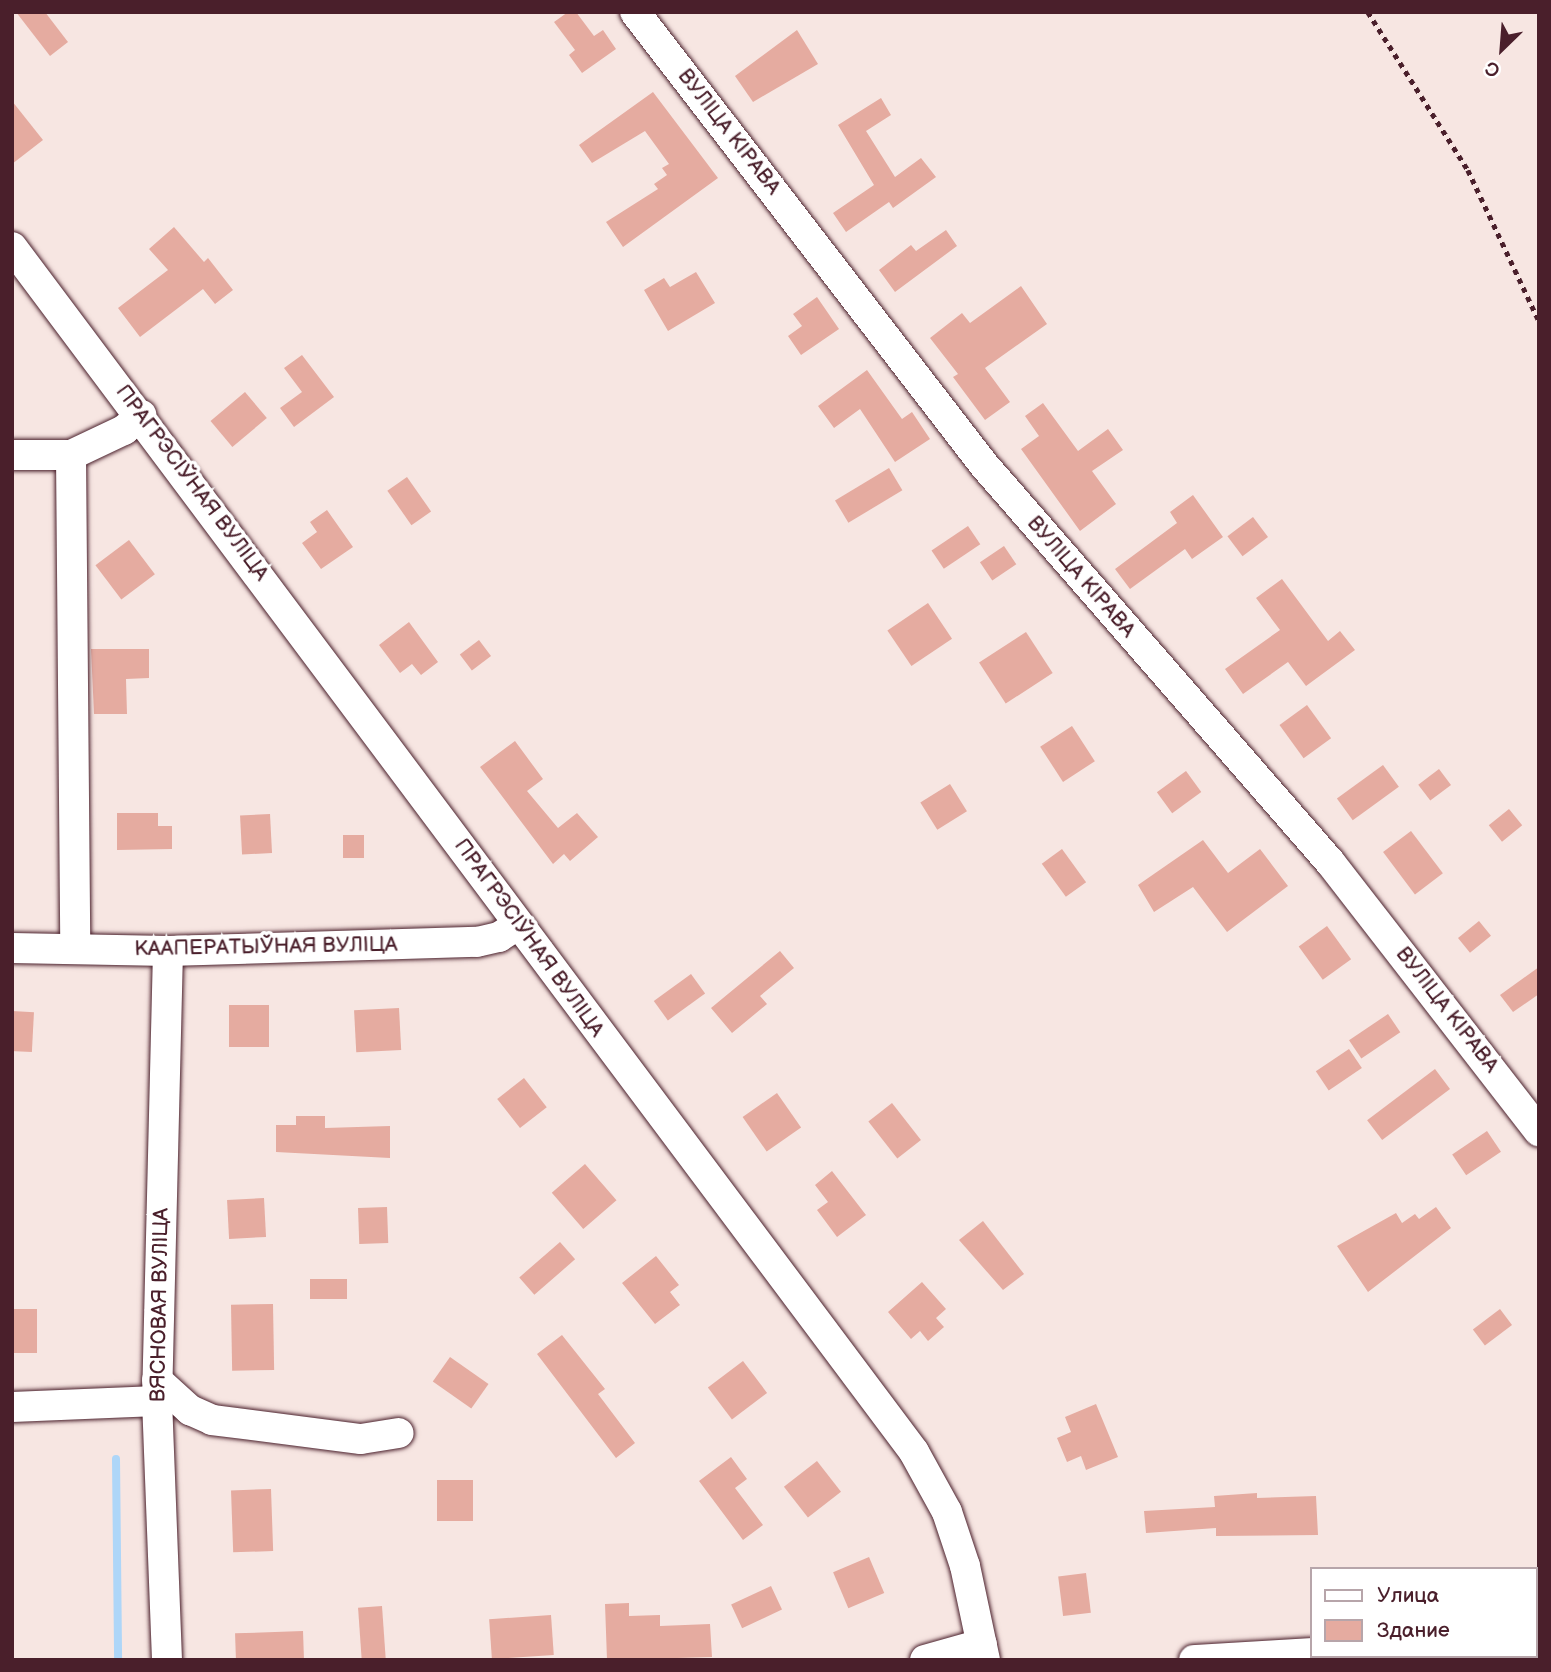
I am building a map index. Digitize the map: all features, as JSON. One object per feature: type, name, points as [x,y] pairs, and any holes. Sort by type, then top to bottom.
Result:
[{"type":"street","name":"ВУЛІЦА КІРАВА","points":[[635,12],[984,465],[1330,862],[1539,1131]]},
{"type":"street","name":"ПРАГРЭСІЎНАЯ ВУЛІЦА","points":[[12,247],[466,848],[516,926],[914,1451],[947,1512],[965,1566],[983,1652]]},
{"type":"street","points":[[12,455],[71,454],[124,430],[141,415]]},
{"type":"street","points":[[71,454],[75,948]]},
{"type":"street","name":"КААПЕРАТЫЎНАЯ ВУЛІЦА","points":[[12,948],[168,951],[477,942],[516,926]]},
{"type":"street","name":"ВЯСНОВАЯ ВУЛІЦА","points":[[167,1660],[157,1390],[168,951]]},
{"type":"street","points":[[12,1407],[157,1390],[212,1420],[361,1439],[399,1433]]},
{"type":"street","points":[[925,1660],[983,1652]]},
{"type":"street","points":[[1194,1660],[1310,1653]]},
{"type":"path","points":[[1368,12],[1468,170],[1539,321]]},
{"type":"building","points":[[16,12],[45,12],[68,42],[50,56]]},
{"type":"building","points":[[568,12],[576,12],[594,36],[603,30],[616,49],[582,73],[569,55],[575,50],[554,22]]},
{"type":"building","points":[[797,30],[818,64],[753,102],[735,76]]},
{"type":"building","points":[[653,92],[718,178],[623,247],[606,222],[658,189],[654,184],[667,175],[662,168],[669,164],[645,131],[592,163],[579,145]]},
{"type":"building","points":[[881,98],[891,115],[866,131],[895,177],[921,158],[936,177],[893,208],[889,202],[846,232],[833,213],[874,185],[838,125]]},
{"type":"building","points":[[12,101],[43,140],[12,164]]},
{"type":"building","points":[[174,227],[204,262],[208,258],[233,290],[215,304],[203,289],[140,337],[118,308],[168,270],[149,249]]},
{"type":"building","points":[[946,230],[957,246],[895,292],[879,270],[911,245],[916,251]]},
{"type":"building","points":[[696,272],[715,303],[668,331],[644,290],[664,278],[670,287]]},
{"type":"building","points":[[1021,286],[1047,324],[985,368],[1010,402],[985,420],[953,377],[958,374],[930,338],[962,313],[970,323]]},
{"type":"building","points":[[817,297],[839,329],[801,355],[788,336],[802,326],[793,314]]},
{"type":"building","points":[[302,355],[334,397],[294,427],[280,408],[302,392],[284,368]]},
{"type":"building","points":[[867,370],[902,419],[912,412],[930,439],[895,462],[860,409],[834,428],[818,406]]},
{"type":"building","points":[[245,392],[267,418],[232,447],[211,421]]},
{"type":"building","points":[[1043,403],[1078,451],[1108,429],[1123,450],[1092,471],[1116,504],[1080,531],[1021,449],[1039,436],[1025,416]]},
{"type":"building","points":[[889,468],[902,490],[848,523],[835,500]]},
{"type":"building","points":[[407,477],[431,511],[411,525],[387,491]]},
{"type":"building","points":[[1193,495],[1223,537],[1192,559],[1185,549],[1130,589],[1115,569],[1177,523],[1170,512]]},
{"type":"building","points":[[327,510],[353,547],[321,569],[302,543],[317,532],[310,522]]},
{"type":"building","points":[[1253,517],[1268,537],[1242,556],[1227,536]]},
{"type":"building","points":[[968,526],[980,544],[944,569],[932,551]]},
{"type":"building","points":[[129,540],[155,574],[121,600],[95,565]]},
{"type":"building","points":[[1004,546],[1016,564],[992,580],[980,562]]},
{"type":"building","points":[[1282,579],[1328,641],[1340,631],[1355,650],[1306,686],[1288,662],[1243,694],[1225,669],[1280,630],[1256,598]]},
{"type":"building","points":[[928,603],[952,639],[911,666],[887,630]]},
{"type":"building","points":[[409,622],[438,662],[421,675],[412,664],[400,673],[379,645]]},
{"type":"building","points":[[1026,632],[1053,673],[1006,704],[979,662]]},
{"type":"building","points":[[479,640],[491,656],[472,670],[460,654]]},
{"type":"building","points":[[91,649],[149,649],[149,678],[126,679],[127,714],[94,714]]},
{"type":"building","points":[[1307,705],[1331,738],[1304,758],[1279,725]]},
{"type":"building","points":[[1072,726],[1095,761],[1063,782],[1040,747]]},
{"type":"building","points":[[515,741],[543,779],[527,791],[558,828],[577,813],[598,837],[570,861],[564,854],[553,864],[480,767]]},
{"type":"building","points":[[1383,765],[1399,787],[1353,820],[1337,799]]},
{"type":"building","points":[[1439,769],[1451,785],[1430,801],[1418,785]]},
{"type":"building","points":[[1186,771],[1201,792],[1172,813],[1157,792]]},
{"type":"building","points":[[950,784],[967,811],[937,830],[920,803]]},
{"type":"building","points":[[1509,809],[1522,825],[1502,842],[1489,825]]},
{"type":"building","points":[[117,813],[158,813],[158,826],[172,826],[172,849],[117,850]]},
{"type":"building","points":[[270,814],[272,853],[242,855],[240,816]]},
{"type":"building","points":[[1411,831],[1443,873],[1415,894],[1383,852]]},
{"type":"building","points":[[343,835],[364,835],[364,858],[343,858]]},
{"type":"building","points":[[1203,840],[1228,873],[1260,849],[1288,886],[1227,932],[1193,887],[1154,912],[1138,885]]},
{"type":"building","points":[[1062,849],[1086,882],[1066,897],[1042,864]]},
{"type":"building","points":[[1479,921],[1491,936],[1470,953],[1458,938]]},
{"type":"building","points":[[1327,926],[1351,959],[1323,980],[1299,947]]},
{"type":"building","points":[[780,951],[794,968],[760,996],[767,1004],[732,1033],[711,1008]]},
{"type":"building","points":[[1539,967],[1539,994],[1513,1012],[1500,995]]},
{"type":"building","points":[[691,974],[705,993],[668,1020],[654,1001]]},
{"type":"building","points":[[229,1005],[269,1005],[269,1047],[229,1047]]},
{"type":"building","points":[[399,1008],[401,1050],[356,1052],[354,1010]]},
{"type":"building","points":[[12,1011],[34,1012],[32,1052],[12,1051]]},
{"type":"building","points":[[1388,1014],[1400,1032],[1361,1059],[1349,1040]]},
{"type":"building","points":[[1349,1049],[1362,1068],[1329,1090],[1316,1071]]},
{"type":"building","points":[[1435,1069],[1450,1089],[1382,1140],[1367,1120]]},
{"type":"building","points":[[524,1078],[547,1107],[520,1128],[497,1099]]},
{"type":"building","points":[[777,1093],[801,1127],[767,1151],[743,1117]]},
{"type":"building","points":[[892,1103],[921,1140],[897,1159],[868,1121]]},
{"type":"building","points":[[296,1116],[325,1116],[325,1128],[390,1126],[390,1158],[276,1152],[276,1125],[296,1125]]},
{"type":"building","points":[[1487,1131],[1501,1152],[1466,1175],[1452,1154]]},
{"type":"building","points":[[585,1164],[616,1200],[583,1229],[552,1193]]},
{"type":"building","points":[[832,1171],[866,1215],[837,1237],[817,1210],[828,1202],[815,1185]]},
{"type":"building","points":[[264,1198],[266,1237],[229,1239],[227,1200]]},
{"type":"building","points":[[387,1207],[388,1243],[359,1244],[358,1208]]},
{"type":"building","points":[[1436,1207],[1451,1228],[1368,1292],[1337,1246],[1396,1213],[1402,1223],[1415,1214],[1419,1219]]},
{"type":"building","points":[[983,1221],[1024,1274],[1003,1290],[959,1240]]},
{"type":"building","points":[[560,1242],[575,1259],[534,1295],[519,1277]]},
{"type":"building","points":[[656,1256],[679,1285],[670,1292],[680,1305],[655,1324],[622,1283]]},
{"type":"building","points":[[310,1279],[347,1279],[347,1299],[310,1299]]},
{"type":"building","points":[[922,1282],[946,1309],[936,1318],[944,1327],[928,1341],[920,1331],[911,1339],[888,1312]]},
{"type":"building","points":[[273,1304],[274,1370],[232,1371],[231,1305]]},
{"type":"building","points":[[12,1309],[37,1309],[37,1353],[12,1353]]},
{"type":"building","points":[[1500,1309],[1512,1325],[1485,1345],[1473,1329]]},
{"type":"building","points":[[562,1335],[605,1389],[598,1394],[635,1443],[616,1458],[537,1354]]},
{"type":"building","points":[[450,1357],[489,1384],[471,1409],[433,1382]]},
{"type":"building","points":[[743,1361],[767,1393],[732,1419],[708,1387]]},
{"type":"building","points":[[1096,1404],[1118,1457],[1086,1470],[1081,1456],[1067,1462],[1057,1438],[1071,1432],[1065,1417]]},
{"type":"building","points":[[731,1457],[747,1479],[735,1488],[763,1525],[743,1540],[699,1481]]},
{"type":"building","points":[[817,1461],[841,1492],[808,1518],[784,1487]]},
{"type":"building","points":[[437,1480],[473,1480],[473,1521],[437,1521]]},
{"type":"building","points":[[271,1489],[273,1551],[233,1552],[231,1490]]},
{"type":"building","points":[[1257,1493],[1257,1498],[1316,1496],[1318,1535],[1216,1536],[1216,1528],[1146,1533],[1144,1511],[1215,1507],[1214,1496]]},
{"type":"building","points":[[869,1557],[884,1593],[848,1608],[833,1572]]},
{"type":"building","points":[[1086,1573],[1091,1613],[1063,1616],[1058,1576]]},
{"type":"building","points":[[771,1586],[782,1610],[742,1628],[731,1605]]},
{"type":"building","points":[[629,1603],[629,1616],[660,1615],[660,1626],[710,1624],[712,1657],[607,1660],[605,1604]]},
{"type":"building","points":[[382,1606],[386,1660],[362,1660],[358,1608]]},
{"type":"building","points":[[551,1615],[554,1655],[492,1659],[489,1619]]},
{"type":"building","points":[[303,1631],[304,1660],[236,1660],[235,1633]]},
{"type":"waterway","points":[[116,1459],[118,1660]]}]
